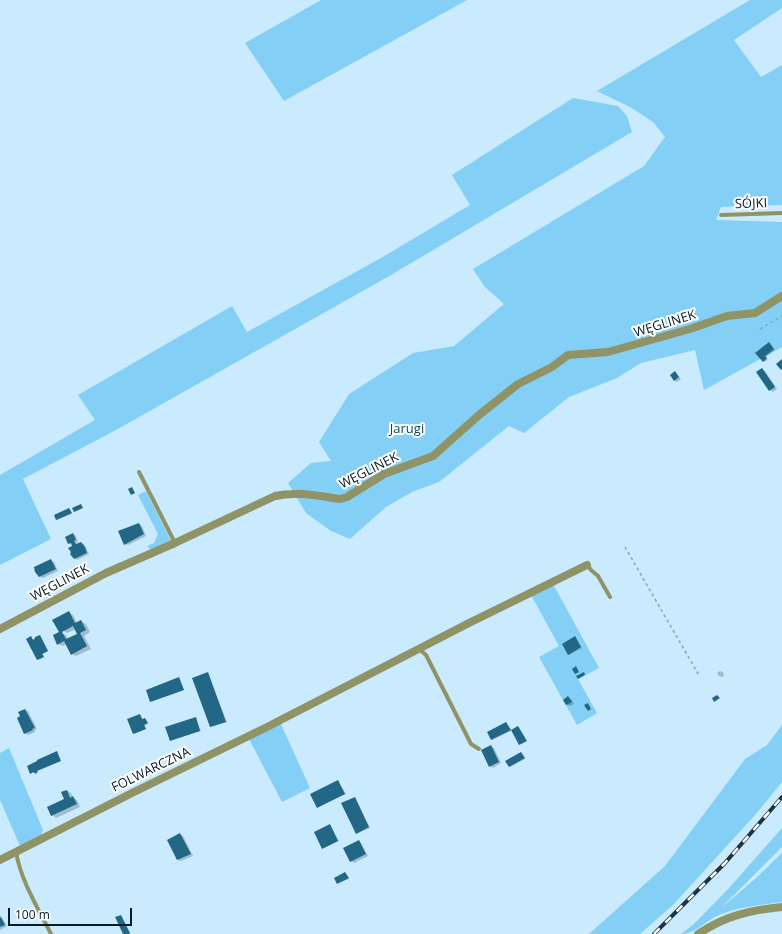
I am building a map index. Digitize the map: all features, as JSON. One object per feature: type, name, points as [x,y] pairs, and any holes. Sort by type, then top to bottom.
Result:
[{"type":"street","name":"WĘGLINEK","points":[[0,629],[106,573],[275,496],[296,494],[340,499],[347,497],[384,474],[433,456],[479,415],[518,384],[552,367],[568,355],[608,352],[690,329],[727,316],[755,313],[782,296]]},
{"type":"street","name":"FOLWARCZNA","points":[[0,860],[587,565]]},
{"type":"street","points":[[698,934],[716,922],[732,916],[763,909],[782,907]]},
{"type":"lane","name":"SÓJKI","points":[[721,215],[782,213]]},
{"type":"lane","points":[[139,472],[175,542]]},
{"type":"lane","points":[[587,565],[598,576],[610,597]]},
{"type":"lane","points":[[419,649],[426,655],[471,744],[479,749]]},
{"type":"lane","points":[[16,852],[22,877],[51,934]]},
{"type":"path","points":[[760,329],[782,316]]},
{"type":"path","points":[[625,547],[700,678]]},
{"type":"green space","points":[[321,0],[467,0],[284,101],[245,43]]},
{"type":"green space","name":"Jarugi","points":[[750,0],[782,0],[782,8],[734,40],[761,77],[782,65],[782,205],[721,207],[716,220],[782,222],[782,347],[704,390],[695,350],[641,363],[617,378],[569,397],[524,433],[509,426],[439,482],[412,492],[386,507],[350,539],[331,531],[306,513],[288,483],[311,463],[331,461],[319,442],[349,394],[413,353],[454,346],[504,304],[484,286],[473,269],[644,166],[665,137],[653,122],[630,107],[597,91]]},
{"type":"green space","points":[[573,98],[618,106],[627,116],[632,132],[391,275],[116,430],[23,479],[51,539],[0,565],[0,475],[95,420],[78,395],[232,306],[247,332],[381,258],[470,205],[452,175]]},
{"type":"green space","points":[[146,491],[171,541],[151,550],[147,546],[154,543],[158,534],[138,495]]},
{"type":"green space","points":[[553,584],[599,668],[578,679],[597,713],[577,725],[539,657],[559,646],[531,595]]},
{"type":"green space","points":[[280,722],[310,788],[282,802],[248,737]]},
{"type":"green space","points":[[782,725],[782,782],[756,814],[673,905],[640,934],[589,934],[665,866],[745,759],[767,745]]},
{"type":"green space","points":[[9,748],[43,830],[41,835],[20,846],[0,800],[0,753]]},
{"type":"green space","points":[[782,828],[782,847],[721,908],[755,879],[782,853],[782,902],[726,912],[696,930],[681,934],[694,924],[729,888]]},
{"type":"building","points":[[769,342],[774,349],[765,356],[767,358],[763,362],[755,353]]},
{"type":"building","points":[[782,359],[782,369],[781,370],[776,364]]},
{"type":"building","points":[[762,368],[775,387],[769,391],[756,372]]},
{"type":"building","points":[[675,371],[679,377],[674,381],[670,375]]},
{"type":"building","points":[[132,487],[135,493],[131,495],[128,489]]},
{"type":"building","points":[[81,504],[83,508],[74,512],[72,508]]},
{"type":"building","points":[[69,508],[72,513],[56,520],[54,515]]},
{"type":"building","points":[[139,523],[144,534],[124,545],[118,531]]},
{"type":"building","points":[[73,533],[76,544],[81,542],[87,553],[74,559],[68,548],[72,546],[71,543],[68,544],[65,537]]},
{"type":"building","points":[[51,559],[56,569],[39,577],[35,572],[34,567]]},
{"type":"building","points":[[69,611],[75,623],[81,620],[86,630],[80,633],[87,646],[71,655],[64,641],[57,645],[53,635],[59,632],[52,620]],"holes":[[[73,626],[77,634],[66,639],[62,632]]]},
{"type":"building","points":[[40,635],[48,651],[42,654],[44,657],[37,660],[26,639],[31,636],[33,640],[35,637]]},
{"type":"building","points":[[575,636],[581,647],[568,655],[562,644]]},
{"type":"building","points":[[576,666],[579,672],[575,674],[572,669]]},
{"type":"building","points":[[208,672],[226,722],[210,727],[192,678]]},
{"type":"building","points":[[584,672],[585,675],[578,679],[576,676]]},
{"type":"building","points":[[179,677],[184,690],[150,702],[146,690]]},
{"type":"building","points":[[717,695],[720,698],[714,702],[712,698]]},
{"type":"building","points":[[568,696],[572,702],[566,705],[563,700]]},
{"type":"building","points":[[588,703],[591,709],[588,711],[584,705]]},
{"type":"building","points":[[25,709],[35,728],[24,734],[17,718],[20,716],[18,712]]},
{"type":"building","points":[[140,714],[142,719],[145,718],[148,723],[144,725],[146,729],[133,734],[127,719]]},
{"type":"building","points":[[196,717],[200,731],[170,741],[165,727]]},
{"type":"building","points":[[506,722],[511,730],[491,740],[487,732]]},
{"type":"building","points":[[518,726],[527,741],[519,745],[511,730]]},
{"type":"building","points":[[491,745],[499,762],[489,767],[481,750]]},
{"type":"building","points":[[57,751],[61,761],[37,771],[38,772],[35,774],[34,772],[30,774],[27,766]]},
{"type":"building","points":[[521,752],[525,758],[509,767],[505,761]]},
{"type":"building","points":[[338,780],[345,794],[317,808],[310,794]]},
{"type":"building","points":[[67,790],[70,798],[73,796],[77,804],[51,816],[47,807],[64,799],[61,792]]},
{"type":"building","points":[[355,797],[369,827],[356,834],[341,803]]},
{"type":"building","points":[[330,824],[338,841],[322,849],[314,832]]},
{"type":"building","points":[[180,833],[191,854],[177,860],[167,840]]},
{"type":"building","points":[[359,840],[366,854],[350,862],[343,848]]},
{"type":"building","points":[[345,872],[349,878],[337,884],[334,878]]},
{"type":"building","points":[[121,915],[130,933],[129,934],[123,934],[115,917]]},
{"type":"building","points":[[1,917],[5,925],[0,927],[0,918]]},
{"type":"railway","points":[[654,934],[725,863],[782,797]]}]
